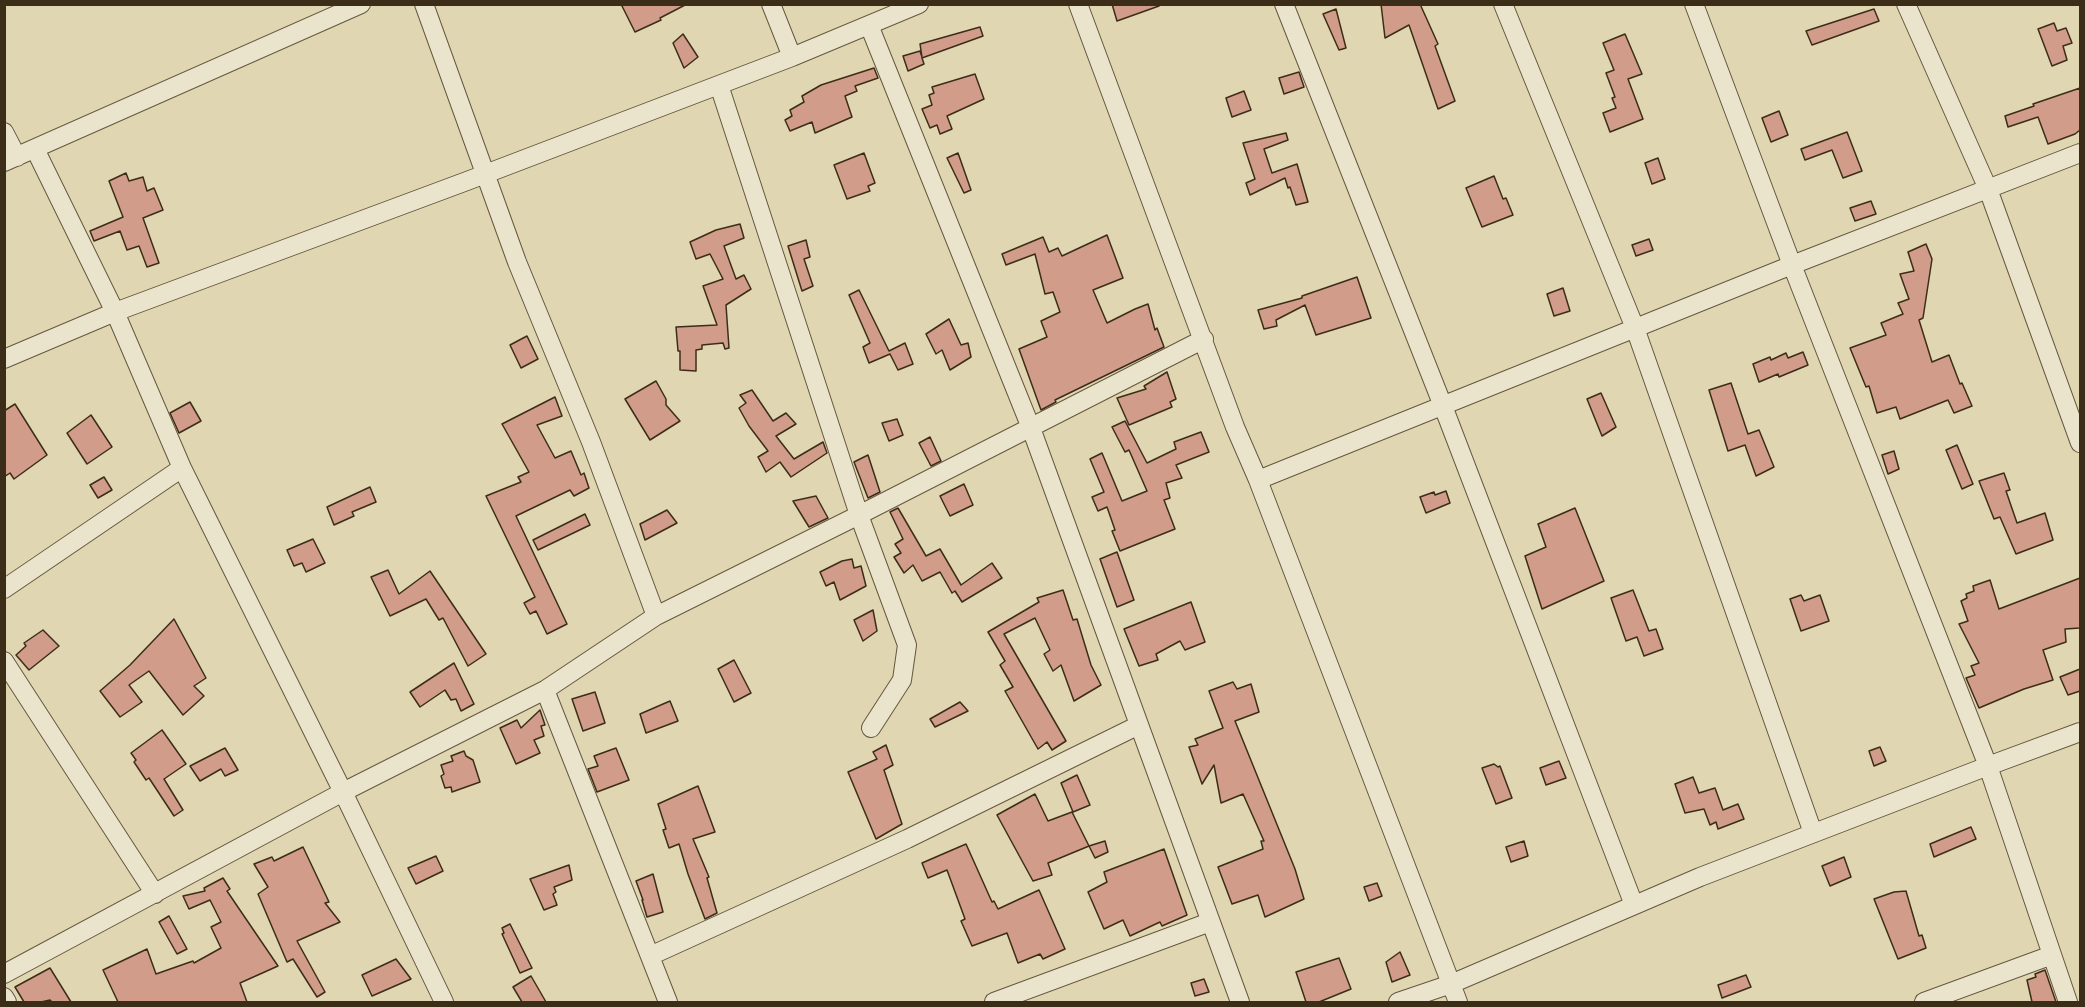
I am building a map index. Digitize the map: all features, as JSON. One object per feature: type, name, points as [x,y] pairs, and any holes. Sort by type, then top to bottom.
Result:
[{"type":"street","points":[[4,132],[11,160],[361,4]]},
{"type":"street","points":[[424,4],[517,262],[591,442],[656,616]]},
{"type":"street","points":[[771,4],[792,57]]},
{"type":"street","points":[[4,359],[115,312],[719,85],[919,4]]},
{"type":"street","points":[[1078,4],[1235,426],[1258,480],[1458,1002]]},
{"type":"street","points":[[1284,4],[1443,406],[1634,905]]},
{"type":"street","points":[[1503,4],[1635,328],[1813,833]]},
{"type":"street","points":[[1694,4],[1792,265],[1988,766],[2068,1002]]},
{"type":"street","points":[[1906,4],[1988,189],[2080,443]]},
{"type":"street","points":[[869,25],[1031,428],[1240,1002]]},
{"type":"street","points":[[719,85],[859,515],[907,645],[902,680],[872,728]]},
{"type":"street","points":[[35,149],[115,312],[183,468],[444,1002]]},
{"type":"street","points":[[1258,480],[1792,265],[2080,153]]},
{"type":"street","points":[[4,974],[343,792],[545,690],[656,616],[1204,339]]},
{"type":"street","points":[[4,590],[183,468]]},
{"type":"street","points":[[4,661],[155,894]]},
{"type":"street","points":[[545,690],[668,1002]]},
{"type":"street","points":[[650,956],[907,839],[1139,725]]},
{"type":"street","points":[[1398,1002],[1451,984],[1700,877],[2080,732]]},
{"type":"street","points":[[994,1002],[1210,922]]},
{"type":"street","points":[[1924,1002],[2052,955]]},
{"type":"street","points":[[4,997],[7,1002]]},
{"type":"building","points":[[621,4],[687,4],[635,32]]},
{"type":"building","points":[[1112,4],[1159,4],[1159,6],[1117,21]]},
{"type":"building","points":[[1381,4],[1420,4],[1438,44],[1435,46],[1455,101],[1438,109],[1409,25],[1385,38]]},
{"type":"building","points":[[1336,9],[1346,48],[1339,50],[1323,14]]},
{"type":"building","points":[[1874,9],[1879,21],[1812,45],[1806,31]]},
{"type":"building","points":[[2054,23],[2057,31],[2066,28],[2072,43],[2063,46],[2067,60],[2052,66],[2038,29]]},
{"type":"building","points":[[980,27],[983,36],[922,58],[924,64],[908,71],[903,56],[920,51],[922,57],[920,44]]},
{"type":"building","points":[[683,34],[698,57],[684,68],[673,43]]},
{"type":"building","points":[[1625,34],[1642,74],[1628,79],[1643,119],[1610,132],[1603,113],[1616,108],[1612,98],[1615,97],[1606,73],[1614,70],[1603,43]]},
{"type":"building","points":[[874,68],[878,78],[855,86],[857,91],[845,96],[852,117],[815,133],[812,122],[790,131],[785,120],[792,116],[790,110],[804,102],[802,96],[821,85]]},
{"type":"building","points":[[1299,72],[1304,87],[1284,94],[1279,78]]},
{"type":"building","points":[[975,74],[984,99],[947,116],[952,129],[940,134],[937,125],[930,128],[922,109],[932,105],[929,95],[934,93],[932,87]]},
{"type":"building","points":[[2080,88],[2080,130],[2075,134],[2048,144],[2038,117],[2008,127],[2005,116]]},
{"type":"building","points":[[1244,91],[1251,110],[1232,117],[1226,98]]},
{"type":"building","points":[[1779,111],[1788,135],[1771,142],[1762,118]]},
{"type":"building","points":[[1847,132],[1862,171],[1843,178],[1832,150],[1805,160],[1801,149]]},
{"type":"building","points":[[1286,133],[1288,140],[1264,149],[1272,173],[1297,164],[1308,202],[1296,205],[1285,178],[1250,195],[1246,183],[1255,179],[1243,143]]},
{"type":"building","points":[[864,153],[875,183],[868,186],[870,191],[847,199],[834,165]]},
{"type":"building","points":[[958,153],[971,190],[964,193],[947,158]]},
{"type":"building","points":[[1658,158],[1665,179],[1652,184],[1645,163]]},
{"type":"building","points":[[126,173],[129,181],[143,177],[147,191],[154,188],[163,210],[143,218],[159,263],[147,267],[139,246],[127,250],[120,231],[94,241],[90,231],[123,217],[109,181]]},
{"type":"building","points":[[1494,176],[1503,199],[1506,198],[1513,215],[1482,227],[1466,188]]},
{"type":"building","points":[[1871,201],[1876,214],[1855,221],[1850,208]]},
{"type":"building","points":[[740,224],[744,238],[724,246],[736,279],[744,275],[751,289],[726,305],[729,348],[725,349],[723,343],[702,345],[702,349],[696,350],[696,371],[680,370],[676,327],[717,325],[703,286],[723,279],[710,254],[696,259],[690,242],[716,230]]},
{"type":"building","points":[[1107,235],[1123,278],[1093,290],[1107,323],[1148,304],[1155,330],[1157,328],[1164,347],[1055,400],[1056,402],[1041,410],[1019,349],[1047,337],[1041,321],[1060,312],[1053,292],[1045,294],[1035,254],[1006,265],[1002,254],[1043,237],[1049,252],[1058,248],[1062,256]]},
{"type":"building","points":[[1649,239],[1653,250],[1636,256],[1632,245]]},
{"type":"building","points":[[806,240],[810,257],[804,259],[813,286],[802,291],[788,246]]},
{"type":"building","points":[[1926,244],[1932,259],[1923,318],[1919,320],[1932,362],[1949,355],[1960,384],[1962,383],[1972,406],[1954,413],[1948,400],[1900,419],[1896,407],[1877,413],[1869,386],[1866,387],[1850,348],[1886,335],[1881,323],[1903,314],[1898,303],[1909,299],[1900,274],[1914,271],[1908,252]]},
{"type":"building","points":[[1357,277],[1371,318],[1316,335],[1305,305],[1276,320],[1277,326],[1264,329],[1258,310],[1302,298],[1302,296]]},
{"type":"building","points":[[1563,288],[1570,311],[1554,316],[1547,294]]},
{"type":"building","points":[[859,290],[889,351],[905,343],[913,364],[898,370],[890,354],[869,363],[863,347],[870,343],[849,295]]},
{"type":"building","points":[[949,319],[961,345],[968,343],[971,357],[950,370],[942,350],[936,354],[926,334]]},
{"type":"building","points":[[527,336],[538,359],[521,368],[510,345]]},
{"type":"building","points":[[1803,352],[1808,365],[1779,377],[1778,374],[1759,382],[1753,364],[1770,357],[1771,360],[1786,353],[1788,358]]},
{"type":"building","points":[[1167,372],[1176,399],[1170,402],[1172,407],[1129,425],[1117,398],[1146,389],[1144,386]]},
{"type":"building","points":[[656,381],[666,399],[666,405],[680,421],[650,440],[625,399]]},
{"type":"building","points":[[1731,383],[1748,434],[1759,430],[1774,467],[1756,476],[1745,445],[1728,451],[1709,390]]},
{"type":"building","points":[[752,390],[773,421],[786,413],[796,424],[776,436],[794,459],[823,442],[827,453],[791,477],[780,462],[766,472],[758,457],[768,451],[739,408],[746,403],[740,395]]},
{"type":"building","points":[[1601,393],[1616,427],[1602,436],[1587,399]]},
{"type":"building","points":[[555,397],[562,416],[537,425],[555,458],[571,451],[581,475],[584,473],[589,488],[574,496],[570,490],[516,516],[567,624],[547,634],[536,611],[530,614],[524,603],[535,597],[486,496],[521,482],[518,477],[529,472],[502,424]]},
{"type":"building","points":[[190,402],[201,421],[179,433],[170,413]]},
{"type":"building","points":[[15,404],[47,455],[14,479],[10,473],[4,477],[4,411]]},
{"type":"building","points":[[91,415],[112,447],[87,464],[67,433]]},
{"type":"building","points":[[897,419],[903,435],[889,441],[882,423]]},
{"type":"building","points":[[1125,421],[1147,463],[1176,449],[1174,442],[1201,432],[1209,452],[1176,465],[1182,478],[1166,483],[1170,498],[1164,500],[1175,529],[1120,551],[1112,531],[1115,530],[1107,507],[1098,511],[1092,497],[1104,492],[1090,459],[1102,453],[1122,501],[1147,491],[1129,450],[1125,452],[1112,427]]},
{"type":"building","points":[[930,437],[941,461],[931,466],[919,443]]},
{"type":"building","points":[[1957,445],[1973,484],[1962,489],[1946,450]]},
{"type":"building","points":[[1894,451],[1899,469],[1888,474],[1882,455]]},
{"type":"building","points":[[868,455],[880,492],[868,498],[854,462]]},
{"type":"building","points":[[2004,473],[2010,490],[2006,491],[2017,523],[2045,513],[2053,540],[2016,554],[2000,517],[1994,519],[1979,481]]},
{"type":"building","points":[[104,477],[112,490],[98,498],[90,485]]},
{"type":"building","points":[[964,484],[973,505],[950,516],[940,496]]},
{"type":"building","points":[[370,487],[376,502],[352,512],[354,516],[334,525],[327,507]]},
{"type":"building","points":[[1446,491],[1450,503],[1426,513],[1420,497]]},
{"type":"building","points":[[816,496],[828,518],[809,527],[793,501]]},
{"type":"building","points":[[898,508],[926,556],[940,549],[961,585],[992,563],[1002,578],[962,602],[955,591],[952,593],[940,572],[922,581],[913,565],[904,573],[894,557],[901,553],[895,544],[903,539],[890,512]]},
{"type":"building","points":[[1575,508],[1604,581],[1542,609],[1525,556],[1546,547],[1538,524]]},
{"type":"building","points":[[667,510],[677,523],[645,540],[640,524]]},
{"type":"building","points":[[585,514],[590,525],[538,550],[533,540]]},
{"type":"building","points":[[313,539],[325,563],[306,572],[302,563],[294,566],[287,550]]},
{"type":"building","points":[[1117,552],[1134,600],[1117,607],[1100,559]]},
{"type":"building","points":[[852,559],[854,568],[861,566],[866,586],[840,600],[834,582],[826,586],[820,572],[842,561]]},
{"type":"building","points":[[388,570],[399,594],[430,571],[486,654],[468,666],[443,618],[439,620],[426,599],[390,616],[371,577]]},
{"type":"building","points":[[2080,578],[2080,628],[2065,629],[2066,642],[2043,650],[2053,680],[2024,689],[1979,708],[1966,678],[1975,675],[1971,666],[1979,663],[1959,624],[1968,621],[1961,601],[1967,598],[1966,594],[1974,591],[1973,586],[1990,580],[1999,609]]},
{"type":"building","points":[[1063,590],[1073,620],[1077,619],[1091,665],[1101,685],[1074,701],[1061,665],[1053,671],[1044,654],[1050,650],[1035,618],[1004,634],[1066,741],[1052,750],[1047,742],[1038,749],[1005,691],[1013,687],[1000,665],[1005,661],[988,632],[1039,602],[1037,598]]},
{"type":"building","points":[[1633,590],[1649,631],[1656,629],[1663,649],[1644,656],[1637,637],[1626,641],[1611,598]]},
{"type":"building","points":[[1801,595],[1804,601],[1820,595],[1829,621],[1801,631],[1790,599]]},
{"type":"building","points":[[1191,602],[1205,642],[1185,650],[1180,641],[1156,654],[1158,660],[1139,666],[1124,629]]},
{"type":"building","points":[[873,610],[877,631],[863,641],[854,620]]},
{"type":"building","points":[[174,619],[206,678],[194,686],[204,696],[183,715],[149,671],[129,685],[142,702],[120,717],[100,691],[130,665]]},
{"type":"building","points":[[43,630],[59,646],[29,670],[16,655],[26,646],[24,643]]},
{"type":"building","points":[[734,660],[751,693],[734,702],[718,669]]},
{"type":"building","points":[[454,663],[474,704],[461,711],[456,699],[451,700],[445,690],[420,707],[410,692]]},
{"type":"building","points":[[2080,669],[2080,691],[2068,695],[2060,677]]},
{"type":"building","points":[[1233,682],[1237,689],[1251,684],[1259,712],[1235,721],[1295,869],[1304,899],[1265,917],[1258,895],[1232,904],[1218,867],[1263,849],[1261,841],[1264,841],[1243,794],[1221,803],[1214,765],[1202,784],[1189,747],[1198,745],[1195,739],[1223,728],[1209,691]]},
{"type":"building","points":[[595,692],[605,723],[583,731],[572,699]]},
{"type":"building","points":[[670,701],[678,721],[646,733],[640,714]]},
{"type":"building","points":[[960,702],[968,711],[935,727],[930,719]]},
{"type":"building","points":[[540,710],[545,725],[541,726],[544,736],[534,740],[540,753],[516,764],[500,728],[517,720],[521,728]]},
{"type":"building","points":[[162,730],[186,764],[164,779],[183,810],[174,816],[149,778],[146,780],[131,753]]},
{"type":"building","points":[[886,745],[893,765],[884,770],[902,824],[876,839],[848,772],[877,759],[873,752]]},
{"type":"building","points":[[1880,747],[1886,761],[1874,766],[1869,751]]},
{"type":"building","points":[[225,748],[238,770],[225,776],[221,769],[200,781],[190,766]]},
{"type":"building","points":[[616,748],[629,780],[597,792],[588,769],[598,766],[594,756]]},
{"type":"building","points":[[464,751],[466,756],[473,760],[480,782],[452,792],[451,787],[445,788],[441,776],[444,774],[441,765],[453,761],[451,756]]},
{"type":"building","points":[[1559,761],[1566,778],[1546,785],[1540,768]]},
{"type":"building","points":[[1494,764],[1500,766],[1512,798],[1496,804],[1482,768]]},
{"type":"building","points":[[1077,775],[1090,805],[1073,812],[1061,783]]},
{"type":"building","points":[[1693,777],[1699,793],[1715,788],[1723,810],[1738,804],[1744,819],[1718,829],[1716,822],[1710,825],[1704,809],[1685,813],[1675,784]]},
{"type":"building","points":[[698,786],[715,832],[693,839],[709,877],[707,878],[717,913],[705,919],[679,844],[669,848],[658,804]]},
{"type":"building","points":[[1035,794],[1048,821],[1072,812],[1089,846],[1048,863],[1052,875],[1033,881],[997,815]]},
{"type":"building","points":[[1971,827],[1976,839],[1934,857],[1930,844]]},
{"type":"building","points":[[1105,841],[1108,852],[1095,858],[1089,846]]},
{"type":"building","points":[[1524,841],[1528,856],[1511,862],[1506,847]]},
{"type":"building","points":[[966,844],[992,902],[994,901],[998,909],[1039,890],[1065,949],[1043,959],[1040,954],[1018,963],[1007,933],[972,946],[961,921],[965,919],[947,870],[928,878],[922,863]]},
{"type":"building","points":[[303,847],[329,902],[325,903],[340,922],[297,941],[325,992],[317,997],[293,959],[287,962],[258,894],[268,887],[254,864],[272,857],[274,861]]},
{"type":"building","points":[[1164,849],[1187,915],[1162,926],[1160,922],[1130,936],[1123,920],[1104,929],[1088,892],[1107,882],[1104,872]]},
{"type":"building","points":[[436,856],[443,871],[416,884],[408,868]]},
{"type":"building","points":[[1844,857],[1851,877],[1830,886],[1822,866]]},
{"type":"building","points":[[569,865],[572,880],[554,887],[556,892],[553,894],[557,905],[544,910],[530,879]]},
{"type":"building","points":[[653,874],[663,912],[647,917],[636,881]]},
{"type":"building","points":[[223,878],[230,889],[227,891],[278,966],[240,983],[247,1002],[118,1002],[103,970],[147,949],[156,974],[193,961],[194,963],[221,948],[211,927],[221,922],[210,900],[189,909],[183,896],[205,891],[204,888]]},
{"type":"building","points":[[1377,883],[1382,896],[1369,901],[1364,887]]},
{"type":"building","points":[[1906,891],[1919,936],[1922,935],[1926,948],[1898,959],[1874,899],[1894,892]]},
{"type":"building","points":[[169,916],[187,949],[177,954],[159,922]]},
{"type":"building","points":[[510,924],[532,968],[520,973],[502,934],[504,933],[502,928]]},
{"type":"building","points":[[1400,952],[1410,975],[1392,982],[1386,962]]},
{"type":"building","points":[[1339,958],[1351,989],[1319,1002],[1306,1002],[1296,972]]},
{"type":"building","points":[[396,959],[411,979],[372,996],[362,975]]},
{"type":"building","points":[[50,968],[71,1002],[52,1002],[50,1000],[24,1002],[15,987]]},
{"type":"building","points":[[2045,970],[2056,1002],[2032,1002],[2027,980]]},
{"type":"building","points":[[1746,975],[1751,987],[1722,998],[1718,985]]},
{"type":"building","points":[[531,976],[546,1002],[522,1002],[513,987]]},
{"type":"building","points":[[1204,979],[1209,992],[1195,996],[1191,983]]}]
